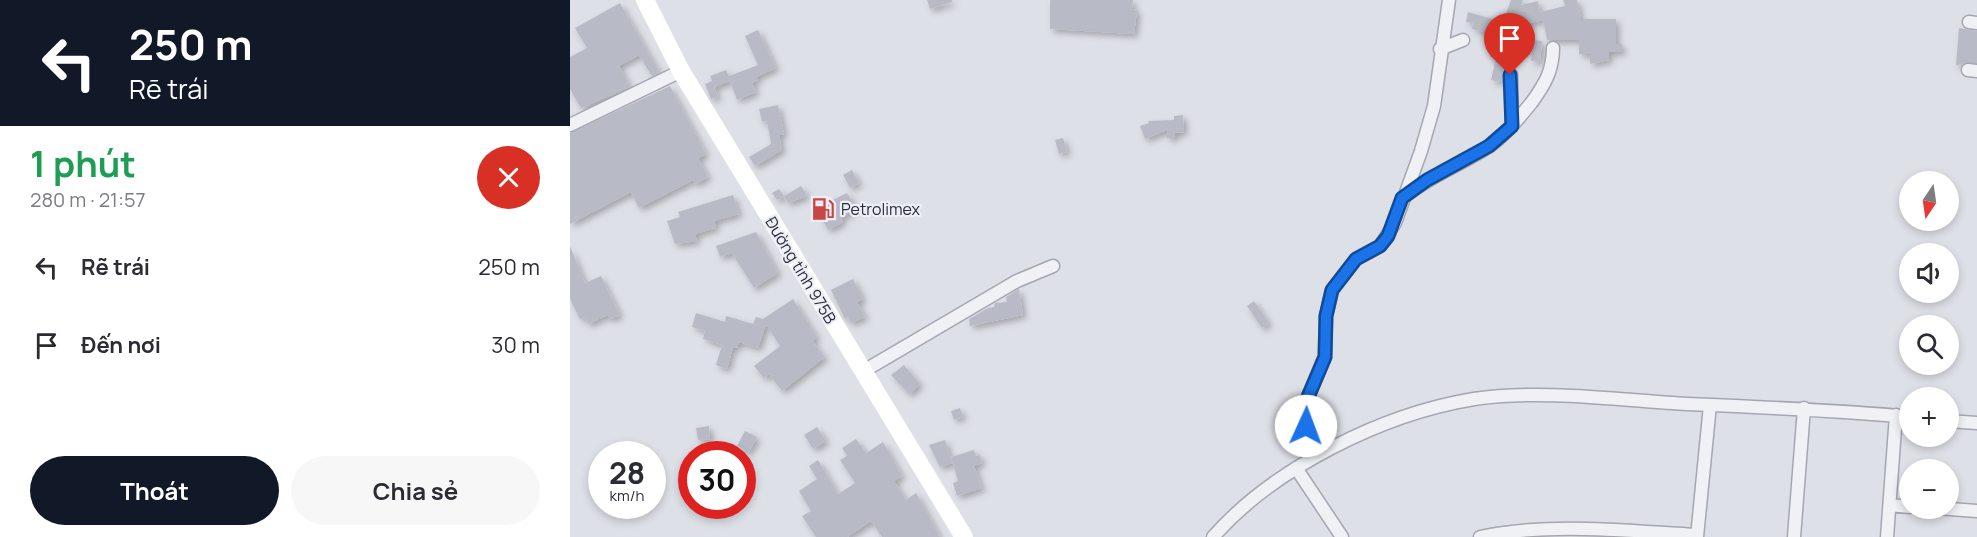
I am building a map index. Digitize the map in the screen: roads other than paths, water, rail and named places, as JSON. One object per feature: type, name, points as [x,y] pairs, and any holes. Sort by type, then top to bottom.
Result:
[{"type":"main road","name":"Đường tỉnh 975B","points":[[645,0],[681,71],[964,537]]},
{"type":"street","points":[[1309,460],[1305,404],[1325,357],[1326,316],[1332,290],[1356,259],[1380,246],[1388,236],[1427,133],[1434,106],[1440,49],[1449,0]]},
{"type":"street","points":[[1440,49],[1463,40]]},
{"type":"street","points":[[1402,198],[1427,180],[1489,146],[1512,126],[1546,80],[1552,67],[1552,48]]},
{"type":"street","points":[[570,125],[681,71]]},
{"type":"street","points":[[1510,75],[1512,126]]},
{"type":"street","points":[[862,372],[1017,281],[1053,266]]},
{"type":"street","points":[[1213,537],[1231,516],[1273,481],[1309,460],[1349,440],[1394,422],[1473,399],[1554,397],[1804,408],[1899,416]]},
{"type":"street","points":[[1480,537],[1544,530],[1599,529],[1697,536],[1710,405]]},
{"type":"street","points":[[1794,537],[1804,408]]},
{"type":"street","points":[[1887,537],[1896,416]]},
{"type":"street","points":[[1959,422],[1977,423]]},
{"type":"street","points":[[1296,468],[1342,537]]},
{"type":"street","points":[[1890,505],[1899,506]]},
{"type":"street","points":[[1959,510],[1977,511]]},
{"type":"place","name":"Petrolimex","points":[[823,209]]}]
